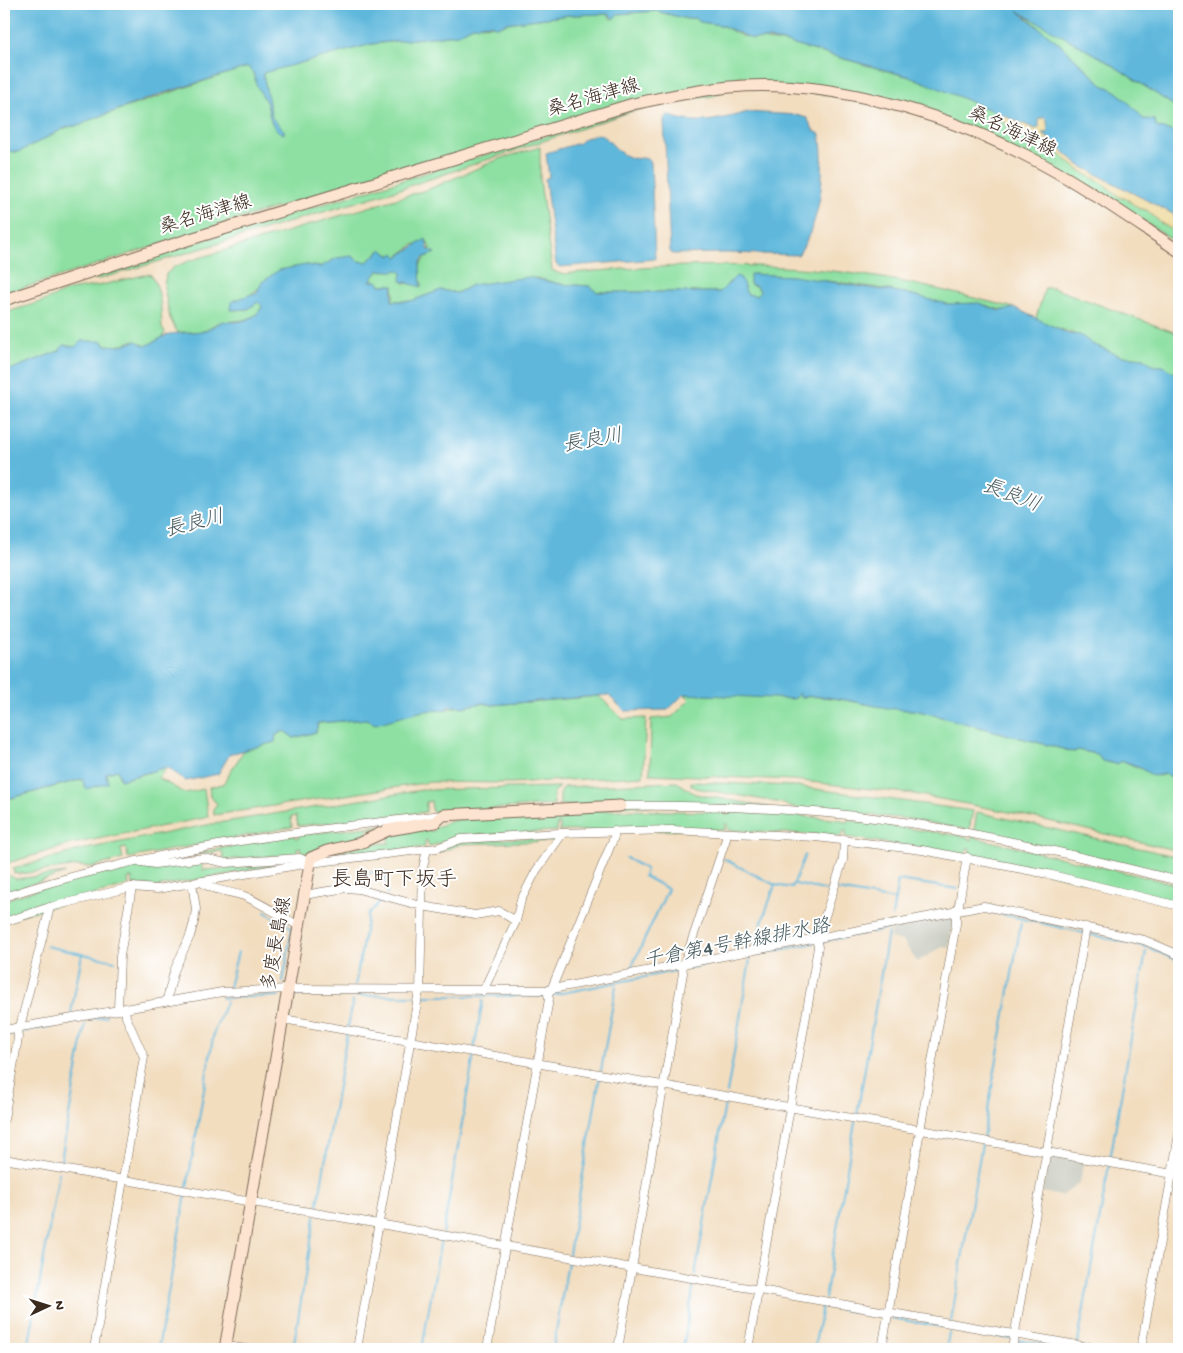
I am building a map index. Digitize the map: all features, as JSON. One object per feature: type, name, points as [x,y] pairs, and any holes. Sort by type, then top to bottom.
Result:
[{"type":"main road","name":"桑名海津線","points":[[4,300],[187,240],[633,104],[730,86],[800,87],[846,95],[910,110],[966,130],[1025,155],[1083,187],[1179,251]]},
{"type":"main road","points":[[310,863],[311,858],[321,853],[360,843],[388,830],[435,822],[443,815],[620,806]]},
{"type":"main road","name":"多度長島線","points":[[225,1347],[310,863]]},
{"type":"street","points":[[620,806],[674,806],[782,811],[908,822],[981,836],[1179,881]]},
{"type":"street","points":[[4,897],[86,872],[286,833],[443,815]]},
{"type":"street","points":[[488,1349],[549,993],[614,837],[614,831]]},
{"type":"street","points":[[4,922],[50,907],[132,887],[157,889],[310,863],[437,848],[461,839],[614,831],[726,833],[844,840],[967,857],[1048,874],[1179,906]]},
{"type":"street","points":[[483,991],[516,921],[521,900],[536,871],[563,833]]},
{"type":"street","points":[[618,1349],[683,967],[726,839],[726,833]]},
{"type":"street","points":[[748,1349],[817,941],[844,860],[844,840]]},
{"type":"street","points":[[357,1349],[419,994],[423,868],[427,849]]},
{"type":"street","points":[[882,1349],[967,857]]},
{"type":"street","points":[[134,862],[154,864],[203,858],[226,863],[300,858],[310,863]]},
{"type":"street","points":[[196,882],[243,895],[259,902],[299,926]]},
{"type":"street","points":[[167,1000],[174,971],[194,922],[196,882]]},
{"type":"street","points":[[94,1349],[144,1057],[123,1011],[120,956],[132,887]]},
{"type":"street","points":[[304,895],[346,888],[358,889],[422,906],[475,915],[494,911],[516,921]]},
{"type":"street","points":[[4,1030],[18,1031],[123,1011],[167,1000],[222,992],[288,989],[419,994],[483,991],[549,993],[988,906],[1085,931],[1144,940],[1179,955]]},
{"type":"street","points":[[4,1119],[18,1031],[50,907]]},
{"type":"street","points":[[1013,1341],[1085,931]]},
{"type":"street","points":[[283,1019],[1176,1174]]},
{"type":"street","points":[[1141,1349],[1176,1174],[1179,1134]]},
{"type":"street","points":[[4,1159],[758,1291],[1013,1341],[1100,1349]]},
{"type":"street","points":[[225,1347],[247,1349]]},
{"type":"shaded area","points":[[954,918],[949,948],[942,947],[917,962],[903,941],[890,938],[891,931]]},
{"type":"shaded area","points":[[1055,1154],[1084,1160],[1080,1183],[1061,1196],[1042,1192],[1048,1160]]},
{"type":"green space","points":[[1019,10],[1105,60],[1179,109],[1179,133],[1156,127],[1155,120],[1143,119],[1125,99],[1114,90],[1104,86],[1075,58]]},
{"type":"green space","points":[[656,11],[687,19],[695,18],[700,22],[721,25],[742,36],[787,43],[988,99],[997,117],[1028,137],[1040,137],[1077,169],[1104,184],[1121,198],[1126,198],[1138,208],[1147,210],[1161,223],[1179,234],[1179,244],[1118,204],[919,110],[748,82],[745,77],[738,76],[735,82],[704,85],[258,213],[4,294],[4,151],[19,152],[67,127],[81,125],[89,120],[248,67],[263,72],[372,44],[457,34],[473,26],[503,25],[506,23],[570,15],[608,14],[611,19],[618,14]]},
{"type":"green space","points":[[724,91],[713,96],[633,111],[400,189],[99,279],[81,278],[655,103]]},
{"type":"green space","points":[[540,147],[540,180],[552,270],[560,274],[674,266],[787,267],[825,270],[901,281],[1015,308],[1001,310],[976,304],[946,304],[905,293],[867,286],[754,274],[751,285],[756,286],[760,291],[757,296],[747,294],[744,289],[730,281],[721,292],[597,292],[589,286],[560,284],[537,278],[472,285],[457,293],[441,290],[411,301],[392,301],[394,295],[393,285],[380,285],[375,280],[370,281],[378,271],[398,270],[402,273],[404,283],[422,285],[419,275],[420,266],[431,251],[427,241],[413,245],[397,257],[379,251],[367,262],[358,261],[354,257],[337,258],[320,267],[306,265],[259,288],[249,296],[235,300],[234,310],[248,309],[258,302],[262,306],[255,315],[249,318],[214,324],[204,331],[177,332],[170,318],[164,287],[166,274],[174,267],[429,189],[499,159]]},
{"type":"green space","points":[[148,274],[155,281],[159,294],[162,329],[165,331],[163,337],[146,346],[132,341],[118,346],[105,345],[104,342],[71,347],[67,345],[59,351],[4,372],[4,313],[44,301],[69,290],[102,285]]},
{"type":"green space","points":[[1045,288],[1053,288],[1179,334],[1179,375],[1162,366],[1154,366],[1144,358],[1121,356],[1092,344],[1083,337],[1040,322],[1036,318]]},
{"type":"green space","points":[[799,693],[801,697],[830,698],[886,708],[915,710],[1074,752],[1078,750],[1097,754],[1102,761],[1116,764],[1123,761],[1158,776],[1166,774],[1179,780],[1179,851],[1014,813],[914,794],[794,780],[650,774],[651,719],[672,717],[690,699],[684,694],[796,698]]},
{"type":"green space","points":[[599,696],[623,719],[646,718],[643,776],[510,783],[431,782],[214,815],[213,809],[217,804],[210,796],[209,787],[223,784],[244,750],[274,742],[276,735],[284,731],[294,738],[316,732],[318,723],[367,719],[373,721],[426,710],[443,710],[474,704],[493,705]]},
{"type":"green space","points":[[168,767],[158,778],[185,793],[204,789],[208,816],[72,844],[4,864],[4,800],[83,779],[86,789],[106,773],[118,770],[121,780]]},
{"type":"green space","points":[[677,782],[695,794],[768,807],[560,805],[560,794],[564,787]]},
{"type":"green space","points":[[691,782],[794,786],[973,811],[969,830],[909,819],[790,807],[782,803],[696,788],[691,785]]},
{"type":"green space","points":[[559,787],[553,794],[554,805],[432,812],[431,801],[426,802],[426,812],[298,826],[296,816],[291,817],[292,827],[128,858],[126,848],[121,849],[123,859],[92,867],[79,866],[19,874],[14,873],[13,869],[76,851],[212,824],[422,790]]},
{"type":"green space","points":[[620,810],[724,812],[725,815],[728,815],[728,812],[781,814],[843,820],[843,822],[847,822],[847,820],[969,837],[968,839],[971,840],[972,837],[1179,885],[1179,903],[969,855],[970,849],[967,848],[965,855],[846,837],[846,831],[843,831],[842,836],[728,830],[727,824],[725,824],[725,830],[560,831],[560,824],[557,824],[557,831],[458,836],[429,847],[427,840],[425,841],[425,847],[316,859],[368,844],[389,843],[388,834],[429,828],[429,831],[434,831],[434,828],[459,818],[555,812],[555,815],[560,815],[560,812]]},
{"type":"green space","points":[[977,812],[1179,857],[1179,877],[974,830]]},
{"type":"green space","points":[[428,820],[367,829],[367,838],[301,854],[300,847],[297,848],[298,854],[224,860],[222,851],[156,860],[294,835],[295,838],[299,838],[298,835]]},
{"type":"green space","points":[[555,837],[555,841],[461,844],[440,852],[431,852],[459,841]]},
{"type":"green space","points":[[201,862],[203,870],[284,864],[156,887],[133,884],[132,878],[128,879],[129,885],[4,920],[4,900],[48,886],[125,866],[125,869],[129,868],[129,865],[151,869]]},
{"type":"green space","points":[[4,873],[16,879],[66,873],[4,893]]},
{"type":"sand","points":[[992,110],[1036,129],[1039,120],[1044,117],[1047,120],[1048,133],[1043,133],[1079,165],[1179,217],[1179,234],[1161,223],[1147,210],[1138,208],[1126,198],[1121,198],[1104,184],[1077,169],[1040,137],[1022,136],[997,117]]},
{"type":"water","points":[[4,4],[1179,4],[1179,109],[1105,60],[1018,11],[1060,44],[1104,86],[1114,90],[1125,99],[1143,119],[1155,120],[1156,127],[1179,133],[1179,217],[1079,165],[1042,133],[1048,133],[1047,120],[1044,117],[1039,119],[1039,127],[1036,129],[914,78],[787,43],[770,39],[752,39],[721,25],[700,22],[695,18],[687,19],[656,11],[618,14],[614,19],[608,14],[570,15],[506,23],[498,27],[490,24],[473,26],[457,34],[372,44],[263,73],[272,118],[284,130],[284,134],[273,125],[266,102],[256,84],[253,73],[248,67],[161,94],[81,125],[67,127],[19,152],[4,151]]},
{"type":"water","points":[[748,112],[796,115],[807,118],[814,131],[820,134],[822,181],[820,197],[817,212],[806,242],[798,255],[672,254],[670,251],[664,120],[668,115],[688,121],[708,121]]},
{"type":"water","points":[[597,134],[602,135],[627,156],[644,158],[651,162],[655,259],[560,267],[556,264],[545,179],[549,177],[546,153],[579,143],[583,139]]},
{"type":"water","name":"長良川","points":[[426,239],[428,249],[435,253],[423,258],[420,264],[421,287],[401,281],[402,273],[398,270],[378,271],[370,281],[377,281],[380,285],[393,285],[392,301],[411,301],[441,290],[457,293],[472,285],[528,277],[560,284],[589,286],[597,292],[720,292],[736,276],[741,278],[747,294],[757,296],[760,291],[756,286],[750,284],[750,274],[793,276],[905,293],[947,304],[979,303],[1000,311],[1015,308],[1069,334],[1080,335],[1092,344],[1106,350],[1121,356],[1144,358],[1154,366],[1162,366],[1179,375],[1179,780],[1166,774],[1153,776],[1137,766],[1123,761],[1116,764],[1102,761],[1097,754],[1078,750],[1074,752],[915,710],[886,708],[829,697],[800,697],[799,693],[794,699],[684,694],[668,710],[625,711],[608,695],[493,705],[483,703],[462,707],[451,706],[443,710],[423,711],[375,724],[367,719],[318,723],[316,732],[294,738],[284,731],[276,735],[275,742],[230,754],[218,774],[186,781],[167,767],[120,780],[118,770],[106,773],[108,783],[86,789],[82,779],[4,800],[4,372],[59,351],[64,345],[75,347],[81,341],[103,341],[105,345],[118,346],[136,341],[146,346],[169,334],[204,331],[223,321],[246,320],[256,315],[262,306],[258,302],[248,309],[230,310],[231,302],[257,292],[262,282],[279,270],[306,265],[320,267],[337,258],[352,256],[358,261],[367,262],[382,249],[390,256],[394,253],[397,257]]},
{"type":"waterway","points":[[754,945],[775,885],[792,888],[805,855]]},
{"type":"waterway","points":[[626,858],[646,869],[644,876],[668,889],[632,966],[633,969]]},
{"type":"waterway","points":[[724,859],[775,885]]},
{"type":"waterway","points":[[362,873],[385,871],[387,894]]},
{"type":"waterway","points":[[892,917],[898,880],[958,889]]},
{"type":"waterway","points":[[795,884],[829,891]]},
{"type":"waterway","points":[[838,890],[895,900]]},
{"type":"waterway","points":[[355,986],[368,915],[381,900]]},
{"type":"waterway","name":"千倉第4号幹線排水路","points":[[959,915],[984,910],[1084,933]]},
{"type":"waterway","points":[[265,912],[292,928],[283,982]]},
{"type":"waterway","points":[[521,919],[522,912]]},
{"type":"waterway","name":"千倉第4号幹線排水路","points":[[819,942],[954,916]]},
{"type":"waterway","points":[[983,1138],[1021,923]]},
{"type":"waterway","points":[[857,1115],[888,933]]},
{"type":"waterway","name":"千倉第4号幹線排水路","points":[[1088,934],[1147,947],[1179,961]]},
{"type":"waterway","name":"千倉第4号幹線排水路","points":[[684,969],[814,943]]},
{"type":"waterway","points":[[46,946],[82,954],[71,1013]]},
{"type":"waterway","points":[[1110,1160],[1146,951]]},
{"type":"waterway","points":[[229,987],[238,952]]},
{"type":"waterway","points":[[82,954],[115,961]]},
{"type":"waterway","points":[[727,1093],[750,960]]},
{"type":"waterway","name":"千倉第4号幹線排水路","points":[[552,995],[680,970]]},
{"type":"waterway","points":[[601,1071],[616,986]]},
{"type":"waterway","name":"千倉第4号幹線排水路","points":[[292,995],[415,996]]},
{"type":"waterway","name":"千倉第4号幹線排水路","points":[[222,998],[279,996]]},
{"type":"waterway","name":"千倉第4号幹線排水路","points":[[422,996],[547,996]]},
{"type":"waterway","points":[[348,1027],[353,1000]]},
{"type":"waterway","points":[[474,1049],[483,1000]]},
{"type":"waterway","points":[[187,1187],[214,1032],[226,1002]]},
{"type":"waterway","name":"千倉第4号幹線排水路","points":[[20,1032],[106,1016]]},
{"type":"waterway","points":[[60,1166],[85,1025]]},
{"type":"waterway","name":"千倉第4号幹線排水路","points":[[4,1035],[15,1033]]},
{"type":"waterway","points":[[317,1210],[347,1033]]},
{"type":"waterway","points":[[443,1233],[474,1054]]},
{"type":"waterway","points":[[569,1254],[600,1076]]},
{"type":"waterway","points":[[695,1275],[726,1098]]},
{"type":"waterway","points":[[825,1299],[855,1122]]},
{"type":"waterway","points":[[951,1321],[982,1144]]},
{"type":"waterway","points":[[1078,1342],[1109,1165]]},
{"type":"waterway","points":[[28,1349],[59,1172]]},
{"type":"waterway","points":[[158,1349],[186,1194]]},
{"type":"waterway","points":[[293,1349],[315,1217]]},
{"type":"waterway","points":[[422,1349],[441,1239]]},
{"type":"waterway","points":[[553,1349],[568,1262]]},
{"type":"waterway","points":[[683,1349],[694,1283]]},
{"type":"waterway","points":[[814,1349],[822,1306],[886,1317]]},
{"type":"waterway","points":[[891,1318],[1012,1339]]},
{"type":"waterway","points":[[946,1349],[949,1333]]},
{"type":"waterway","points":[[1016,1340],[1071,1349]]},
{"type":"district","name":"長島町下坂手","points":[[394,881]]}]
